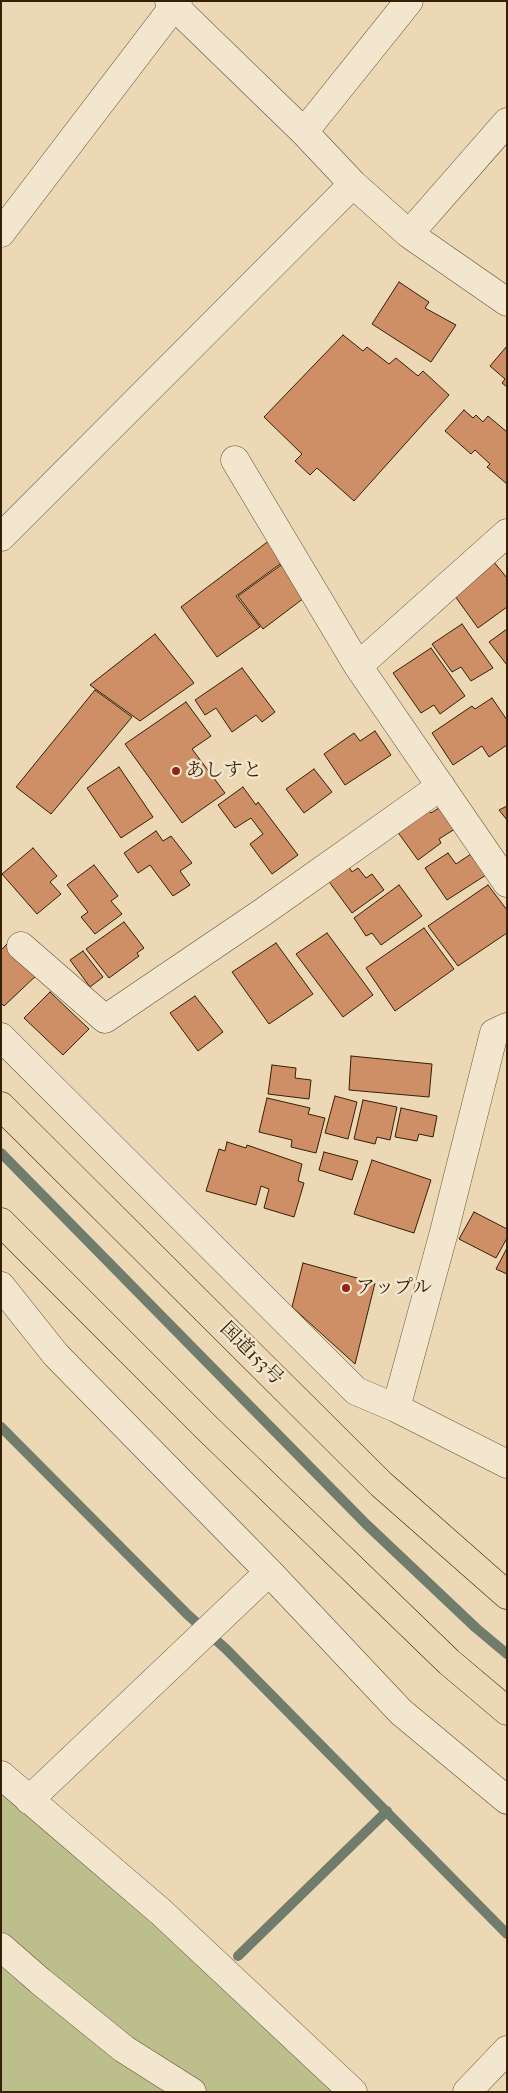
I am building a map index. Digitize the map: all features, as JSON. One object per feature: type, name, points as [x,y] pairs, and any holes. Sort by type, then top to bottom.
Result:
[{"type":"highway","name":"国道153号","points":[[1,1106],[381,1484],[507,1595]]},
{"type":"highway","points":[[1,1222],[219,1439],[449,1662],[507,1711]]},
{"type":"street","points":[[304,132],[409,1]]},
{"type":"street","points":[[1,233],[174,3],[304,132],[353,184],[409,234],[507,302]]},
{"type":"street","points":[[409,234],[507,122]]},
{"type":"street","points":[[1,538],[353,184]]},
{"type":"street","points":[[235,460],[358,666],[507,883]]},
{"type":"street","points":[[358,666],[507,533]]},
{"type":"street","points":[[21,946],[105,1020],[263,912],[441,786]]},
{"type":"street","points":[[396,1408],[444,1232],[494,1034],[507,1027]]},
{"type":"street","points":[[1,1037],[356,1392],[396,1408],[507,1464]]},
{"type":"street","points":[[1,1286],[56,1355],[268,1572],[401,1712],[507,1800]]},
{"type":"street","points":[[29,1800],[268,1572]]},
{"type":"street","points":[[1,1776],[161,1912],[353,2092]]},
{"type":"street","points":[[1,1947],[124,2049],[192,2092]]},
{"type":"street","points":[[467,2092],[507,2050]]},
{"type":"green space","points":[[1,1792],[155,1921],[332,2092],[1,2092]]},
{"type":"building","points":[[399,282],[429,302],[425,308],[456,325],[431,362],[372,324]]},
{"type":"building","points":[[343,335],[363,351],[367,347],[389,364],[396,358],[418,376],[423,371],[449,395],[354,501],[317,468],[310,475],[295,461],[302,454],[264,417]]},
{"type":"building","points":[[507,346],[507,387],[502,383],[505,379],[490,366]]},
{"type":"building","points":[[464,410],[473,418],[476,415],[483,422],[488,416],[507,432],[507,484],[487,467],[490,464],[475,450],[471,454],[445,431]]},
{"type":"building","points":[[274,537],[287,559],[236,596],[260,627],[217,657],[181,607]]},
{"type":"building","points":[[493,561],[507,578],[507,607],[478,628],[452,592]]},
{"type":"building","points":[[284,563],[308,595],[263,629],[238,596]]},
{"type":"building","points":[[462,624],[493,668],[471,681],[461,667],[452,672],[432,644]]},
{"type":"building","points":[[507,629],[507,665],[489,642]]},
{"type":"building","points":[[155,634],[194,683],[140,721],[90,685]]},
{"type":"building","points":[[431,648],[465,696],[440,714],[434,705],[421,713],[393,673]]},
{"type":"building","points":[[242,668],[275,712],[262,722],[256,715],[232,732],[216,708],[205,715],[195,700]]},
{"type":"building","points":[[95,690],[132,717],[51,814],[16,787]]},
{"type":"building","points":[[492,698],[507,720],[507,745],[489,757],[482,746],[453,765],[432,733],[472,706],[475,709]]},
{"type":"building","name":"あしすと","points":[[186,702],[211,736],[192,749],[225,793],[182,823],[125,744]]},
{"type":"building","points":[[375,731],[391,755],[345,785],[324,754],[354,733],[360,741]]},
{"type":"building","points":[[119,767],[153,817],[121,838],[87,788]]},
{"type":"building","points":[[314,769],[332,792],[304,813],[286,789]]},
{"type":"building","points":[[243,787],[256,805],[258,802],[298,855],[272,874],[250,844],[263,834],[251,818],[235,828],[218,805]]},
{"type":"building","points":[[425,806],[431,813],[442,806],[458,827],[439,839],[441,843],[418,860],[394,827]]},
{"type":"building","points":[[507,806],[507,820],[499,810]]},
{"type":"building","points":[[156,831],[163,841],[171,836],[192,863],[180,871],[190,885],[173,896],[150,865],[138,873],[124,853]]},
{"type":"building","points":[[33,848],[57,876],[50,882],[61,894],[37,914],[2,874]]},
{"type":"building","points":[[448,853],[456,864],[471,854],[486,875],[447,900],[425,868]]},
{"type":"building","points":[[347,864],[352,872],[358,868],[366,878],[372,874],[384,890],[352,913],[327,879]]},
{"type":"building","points":[[94,865],[118,896],[111,901],[122,914],[95,934],[81,917],[88,912],[67,885]]},
{"type":"building","points":[[399,885],[422,916],[381,945],[372,933],[366,936],[354,918]]},
{"type":"building","points":[[488,885],[507,910],[507,933],[458,966],[428,926]]},
{"type":"building","points":[[124,922],[144,948],[137,953],[139,956],[109,978],[86,949]]},
{"type":"building","points":[[424,928],[454,969],[395,1011],[366,968]]},
{"type":"building","points":[[327,933],[373,995],[343,1017],[296,954]]},
{"type":"building","points":[[10,941],[40,972],[4,1006],[1,1003],[1,950]]},
{"type":"building","points":[[276,943],[313,994],[269,1024],[232,972]]},
{"type":"building","points":[[83,951],[103,977],[90,987],[70,960]]},
{"type":"building","points":[[50,992],[89,1029],[63,1055],[24,1018]]},
{"type":"building","points":[[195,996],[223,1032],[198,1051],[170,1013]]},
{"type":"building","points":[[351,1056],[432,1064],[429,1097],[349,1090]]},
{"type":"building","points":[[272,1065],[296,1068],[295,1078],[311,1080],[309,1099],[268,1094]]},
{"type":"building","points":[[335,1096],[357,1102],[348,1139],[325,1133]]},
{"type":"building","points":[[267,1098],[310,1108],[308,1114],[325,1118],[316,1153],[291,1147],[292,1140],[259,1132]]},
{"type":"building","points":[[363,1100],[397,1107],[390,1140],[377,1137],[375,1144],[354,1139]]},
{"type":"building","points":[[401,1108],[437,1116],[433,1137],[419,1134],[417,1141],[395,1137]]},
{"type":"building","points":[[227,1142],[246,1148],[247,1145],[302,1164],[298,1181],[304,1183],[294,1217],[264,1208],[269,1189],[261,1186],[256,1205],[206,1191],[219,1149],[225,1151]]},
{"type":"building","points":[[324,1152],[358,1161],[352,1180],[319,1170]]},
{"type":"building","points":[[372,1160],[431,1180],[414,1233],[354,1214]]},
{"type":"building","points":[[474,1212],[507,1229],[507,1238],[496,1258],[459,1239]]},
{"type":"building","points":[[507,1248],[507,1274],[496,1269]]},
{"type":"building","points":[[303,1263],[375,1283],[355,1364],[292,1307]]},
{"type":"waterway","points":[[1,1153],[366,1524],[476,1628],[507,1654]]},
{"type":"waterway","points":[[1,1427],[188,1615],[226,1649],[507,1934]]},
{"type":"waterway","points":[[238,1956],[387,1811]]},
{"type":"place","name":"あしすと","points":[[176,771]]},
{"type":"place","name":"アップル","points":[[346,1288]]}]
